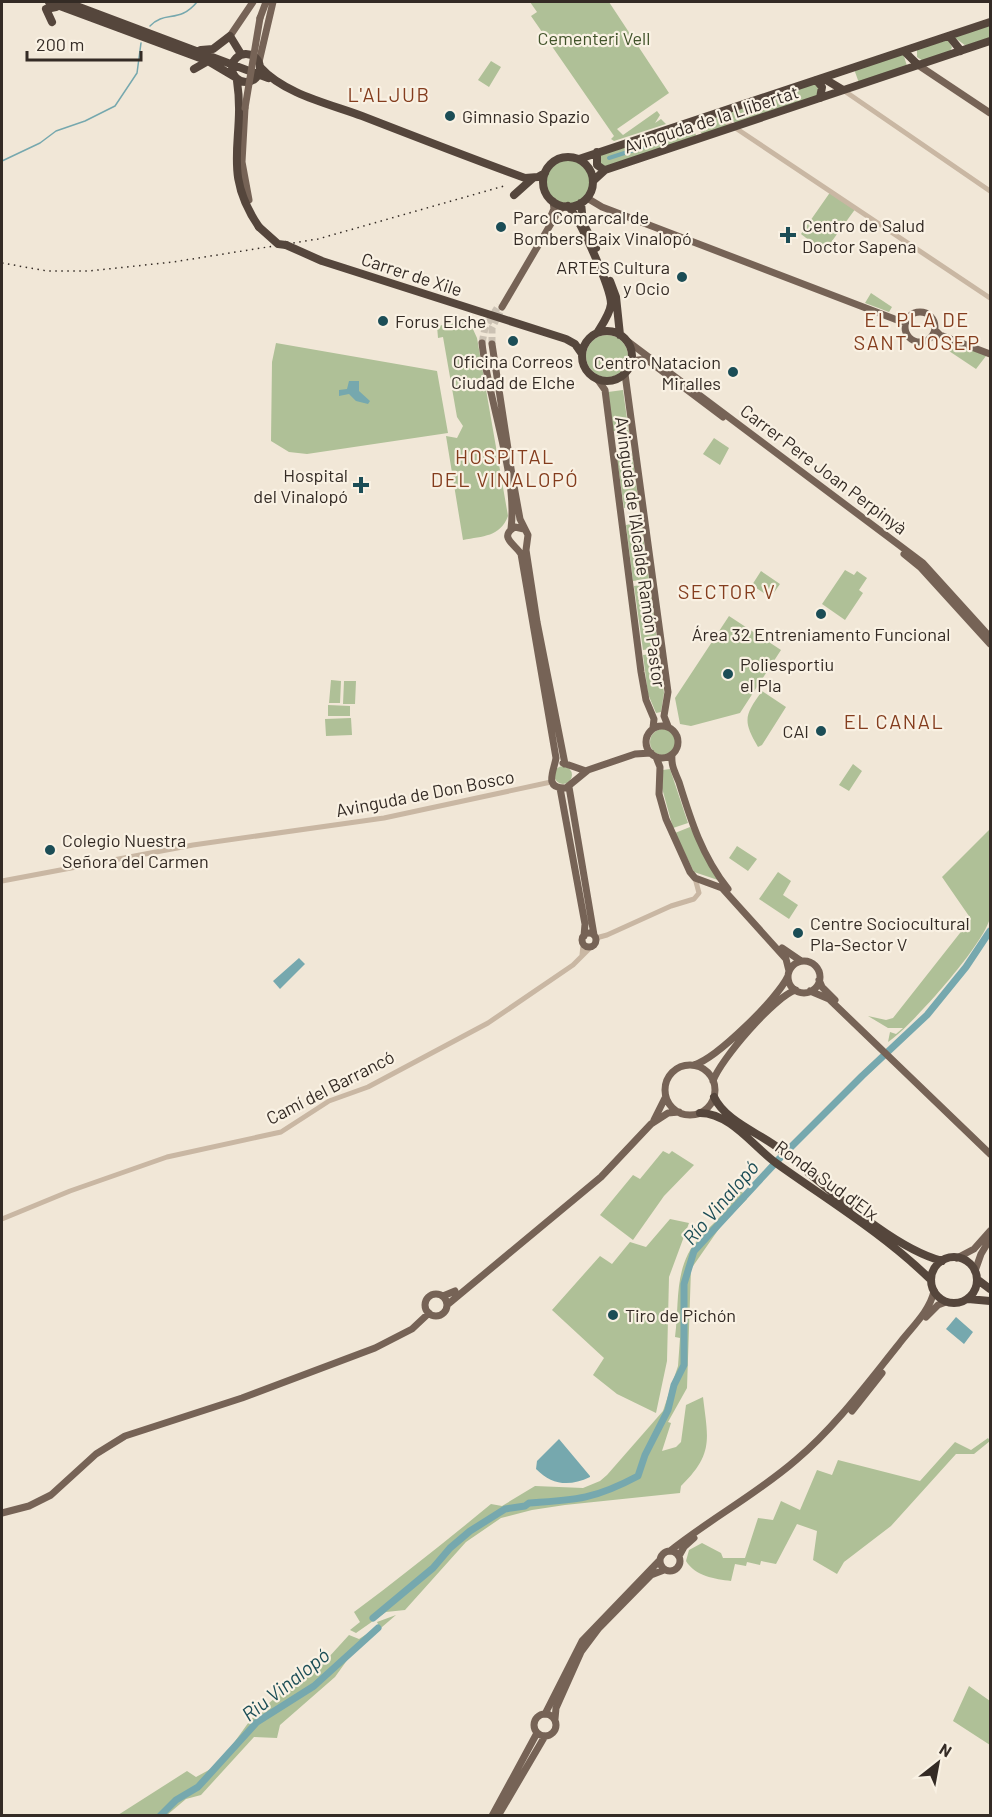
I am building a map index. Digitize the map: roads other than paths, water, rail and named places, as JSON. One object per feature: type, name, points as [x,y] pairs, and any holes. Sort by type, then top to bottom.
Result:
[{"type":"highway","points":[[40,2],[135,31]]},
{"type":"highway","points":[[66,2],[208,61],[247,84],[258,74]]},
{"type":"highway","points":[[52,4],[46,9],[52,22]]},
{"type":"highway","name":"Avinguda de la Llibertat","points":[[579,159],[990,22]]},
{"type":"highway","points":[[164,42],[205,51],[223,44],[230,36],[241,54]]},
{"type":"highway","points":[[950,36],[961,51]]},
{"type":"highway","name":"Avinguda de la Llibertat","points":[[593,181],[604,170],[990,41]]},
{"type":"highway","points":[[180,44],[516,174],[533,178]]},
{"type":"highway","points":[[904,51],[918,65]]},
{"type":"highway","points":[[233,63],[241,54],[250,54],[258,74]]},
{"type":"highway","points":[[194,69],[208,61]]},
{"type":"highway","name":"Carrer de Xile","points":[[233,63],[236,79],[235,171],[243,201],[260,225],[278,244],[286,245],[331,264],[571,341],[582,354]]},
{"type":"highway","points":[[850,69],[857,76],[856,85]]},
{"type":"highway","points":[[820,79],[843,90]]},
{"type":"highway","points":[[820,79],[822,87],[820,98]]},
{"type":"highway","points":[[597,152],[597,165],[604,170]]},
{"type":"highway","points":[[561,158],[579,159],[590,170],[593,181],[584,201],[583,223],[616,297],[623,337],[631,350],[631,361],[625,374],[610,381],[598,380],[584,368],[582,354],[586,341],[597,333],[610,309],[611,301],[575,214],[567,206],[553,201],[545,190],[545,173],[550,165],[561,158]]},
{"type":"highway","points":[[492,172],[516,174]]},
{"type":"highway","points":[[514,195],[533,178],[545,173]]},
{"type":"highway","points":[[567,206],[584,201]]},
{"type":"highway","points":[[597,333],[612,332],[623,337]]},
{"type":"highway","name":"Ronda Sud d'Elx","points":[[714,1097],[725,1112],[781,1150],[906,1246],[926,1257],[942,1261]]},
{"type":"highway","name":"Ronda Sud d'Elx","points":[[700,1113],[719,1117],[909,1259],[931,1280]]},
{"type":"highway","points":[[968,1299],[978,1280],[975,1271],[966,1261],[957,1258],[942,1261],[932,1273],[931,1280],[934,1291],[946,1302],[957,1303],[968,1299],[990,1301]]},
{"type":"highway","points":[[978,1280],[990,1289]]},
{"type":"main road","points":[[230,36],[253,2]]},
{"type":"main road","points":[[260,225],[243,180],[245,108],[260,18],[266,2]]},
{"type":"main road","points":[[258,74],[273,2]]},
{"type":"main road","points":[[918,65],[990,113]]},
{"type":"main road","points":[[553,201],[554,209],[500,306],[559,210],[567,206]]},
{"type":"main road","points":[[584,201],[905,323]]},
{"type":"main road","points":[[935,330],[927,341],[916,342],[906,334],[905,323],[913,313],[924,312],[932,318],[935,330],[940,335],[990,354]]},
{"type":"main road","name":"Carrer Pere Joan Perpinyà","points":[[623,337],[923,563],[990,637]]},
{"type":"main road","points":[[482,343],[509,487],[513,520],[508,540],[521,554],[556,758],[550,775],[552,782],[560,788],[585,920],[586,946],[596,944],[571,784],[575,774],[568,765],[537,621],[528,535],[512,475],[492,344]]},
{"type":"main road","name":"Carrer Pere Joan Perpinyà","points":[[631,361],[646,359],[920,567],[990,644]]},
{"type":"main road","name":"Avinguda de l'Alcalde Ramón Pastor","points":[[625,374],[668,692],[664,716],[668,726]]},
{"type":"main road","name":"Avinguda de l'Alcalde Ramón Pastor","points":[[598,380],[605,390],[641,672],[646,700],[654,719],[653,728]]},
{"type":"main road","points":[[511,529],[518,527],[525,529]]},
{"type":"main road","points":[[516,547],[527,542]]},
{"type":"main road","points":[[635,754],[646,742],[653,728],[668,726],[675,732],[678,742],[672,755],[673,770],[689,819],[708,861],[760,927],[790,956],[810,962],[816,967],[823,988],[878,1044]]},
{"type":"main road","points":[[646,742],[660,767],[659,794],[666,819],[684,863],[695,878],[722,888],[786,959],[790,984],[796,990]]},
{"type":"main road","points":[[560,788],[571,784],[588,771],[635,754],[672,755]]},
{"type":"main road","points":[[553,768],[568,765],[588,771]]},
{"type":"main road","points":[[584,936],[590,933],[595,936]]},
{"type":"main road","points":[[651,1124],[663,1104],[666,1082],[671,1073],[683,1066],[694,1065],[709,1059],[725,1046],[781,988],[789,974],[801,961]]},
{"type":"main road","points":[[810,991],[819,980]]},
{"type":"main road","points":[[665,1095],[670,1105],[679,1112],[689,1115],[700,1113],[714,1097],[713,1081],[718,1067],[731,1051],[782,998],[796,990],[810,991],[829,999],[990,1149]]},
{"type":"main road","points":[[899,1064],[990,1154]]},
{"type":"main road","points":[[694,1065],[706,1071],[713,1081]]},
{"type":"main road","points":[[585,1190],[455,1292],[443,1296],[435,1294],[427,1298],[425,1306],[429,1313],[440,1315],[447,1305],[585,1190],[651,1124],[668,1113],[679,1112]]},
{"type":"main road","points":[[957,1258],[974,1249],[990,1231]]},
{"type":"main road","points":[[975,1271],[990,1239]]},
{"type":"main road","points":[[492,1815],[537,1733],[535,1721],[545,1714],[570,1660],[582,1641],[659,1561],[661,1555],[670,1551],[786,1468],[826,1432],[861,1394],[920,1318],[930,1304],[934,1291]]},
{"type":"main road","points":[[443,1296],[447,1305]]},
{"type":"main road","points":[[498,1815],[545,1736],[555,1730],[556,1708],[581,1652],[599,1628],[651,1575],[678,1568],[679,1556],[689,1542],[786,1473],[819,1445],[859,1404],[930,1311],[946,1302]]},
{"type":"main road","points":[[2,1513],[29,1506],[51,1495],[96,1454],[125,1436],[245,1397],[375,1348],[412,1329],[429,1313]]},
{"type":"main road","points":[[670,1551],[679,1556]]},
{"type":"main road","points":[[659,1561],[664,1570]]},
{"type":"main road","points":[[545,1714],[555,1719]]},
{"type":"main road","points":[[537,1733],[545,1736]]},
{"type":"street","points":[[843,90],[990,191]]},
{"type":"street","points":[[725,110],[724,118],[735,127],[990,298]]},
{"type":"street","name":"Avinguda de Don Bosco","points":[[2,881],[194,845],[436,808],[552,782]]},
{"type":"street","points":[[595,936],[607,936],[697,897],[699,888],[695,878]]},
{"type":"street","name":"Camí del Barrancó","points":[[2,1220],[70,1191],[167,1156],[281,1132],[329,1101],[368,1087],[403,1067],[456,1042],[582,957],[586,946]]},
{"type":"water","points":[[349,381],[359,381],[359,391],[370,401],[368,404],[356,401],[349,394],[339,396],[339,390],[347,389]]},
{"type":"water","points":[[299,958],[305,964],[280,989],[273,981]]},
{"type":"water","points":[[956,1317],[973,1332],[964,1344],[946,1329]]},
{"type":"water","points":[[559,1439],[590,1477],[575,1482],[561,1483],[548,1478],[536,1469],[537,1461]]},
{"type":"waterway","points":[[150,26],[161,19],[184,13],[197,2]]},
{"type":"waterway","points":[[2,161],[40,143],[56,131],[85,121],[115,106],[137,73],[141,43]]},
{"type":"waterway","points":[[609,158],[674,137]]},
{"type":"waterway","name":"Río Vinalopó","points":[[373,1618],[433,1568],[450,1548],[470,1531],[505,1509],[525,1506],[529,1503],[585,1497],[610,1490],[638,1476],[645,1455],[668,1410],[674,1385],[684,1365],[684,1284],[694,1251],[779,1159],[927,1015],[966,967],[990,931]]},
{"type":"waterway","name":"Riu Vinalopó","points":[[160,1816],[176,1800],[198,1787],[257,1722],[314,1686],[378,1628]]},
{"type":"tunnel","points":[[482,343],[485,328],[499,305]]},
{"type":"tunnel","points":[[492,344],[492,328],[500,312]]},
{"type":"railway","points":[[2,263],[47,271],[89,271],[173,262],[318,239],[504,186]]},
{"type":"place","name":"Gimnasio Spazio","points":[[450,116]]},
{"type":"place","name":"Parc Comarcal de Bombers Baix Vinalopó","points":[[501,227]]},
{"type":"place","name":"Centro de Salud Doctor Sapena","points":[[788,235]]},
{"type":"place","name":"ARTES Cultura y Ocio","points":[[682,277]]},
{"type":"place","name":"Forus Elche","points":[[383,321]]},
{"type":"place","name":"Oficina Correos Ciudad de Elche","points":[[513,341]]},
{"type":"place","name":"Centro Natacion Miralles","points":[[733,372]]},
{"type":"place","name":"Hospital del Vinalopó","points":[[361,485]]},
{"type":"place","name":"Área 32 Entreniamento Funcional","points":[[821,614]]},
{"type":"place","name":"Poliesportiu el Pla","points":[[728,674]]},
{"type":"place","name":"CAI","points":[[821,731]]},
{"type":"place","name":"Colegio Nuestra Señora del Carmen","points":[[50,850]]},
{"type":"place","name":"Centre Sociocultural Pla-Sector V","points":[[798,933]]},
{"type":"place","name":"Tiro de Pichón","points":[[613,1315]]},
{"type":"district","name":"L'ALJUB","points":[[389,94]]},
{"type":"district","name":"EL PLA DE SANT JOSEP","points":[[917,330]]},
{"type":"district","name":"HOSPITAL DEL VINALOPÓ","points":[[505,468]]},
{"type":"district","name":"SECTOR V","points":[[727,591]]},
{"type":"district","name":"EL CANAL","points":[[894,721]]},
{"type":"park label","name":"Cementeri Vell","points":[[594,38]]}]
